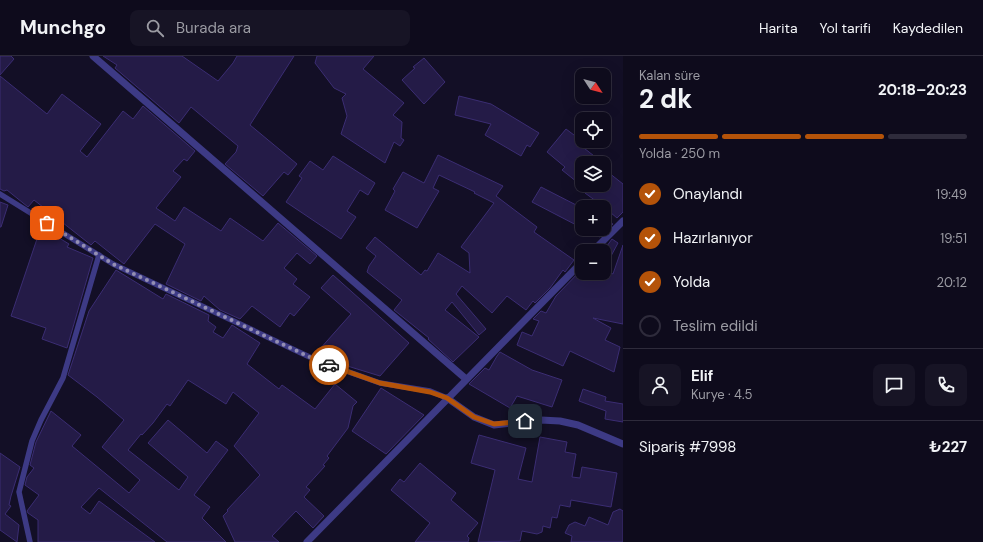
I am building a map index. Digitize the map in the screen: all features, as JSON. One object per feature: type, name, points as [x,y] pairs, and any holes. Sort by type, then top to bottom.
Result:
[{"type":"street","points":[[93,56],[466,379]]},
{"type":"street","points":[[0,194],[113,264],[318,361],[380,383],[430,392],[447,398],[474,417],[494,424],[541,420],[560,421],[578,425],[623,444]]},
{"type":"street","points":[[600,244],[623,221]]},
{"type":"street","points":[[30,542],[19,492],[32,441],[63,378],[99,255]]},
{"type":"street","points":[[307,542],[575,269]]},
{"type":"building","points":[[0,56],[11,56],[14,59],[0,75]]},
{"type":"building","points":[[103,56],[182,56],[218,81],[237,56],[294,56],[250,125],[297,164],[288,175],[284,172],[263,196],[225,164],[236,152],[238,146],[191,107],[179,123],[115,68],[117,65]]},
{"type":"building","points":[[317,56],[374,56],[363,69],[404,103],[393,115],[402,122],[401,138],[404,140],[400,146],[394,142],[385,163],[341,134],[347,116],[342,98],[346,94],[334,88],[315,63]]},
{"type":"building","points":[[424,58],[445,82],[424,104],[402,80],[415,68],[413,67]]},
{"type":"building","points":[[0,76],[47,114],[62,94],[101,124],[80,151],[87,157],[123,111],[133,119],[143,106],[195,151],[187,161],[184,159],[173,171],[181,177],[156,208],[175,221],[184,207],[221,231],[230,218],[263,241],[278,223],[317,256],[310,264],[297,253],[284,268],[297,279],[293,284],[310,297],[294,316],[290,313],[280,327],[252,306],[240,319],[220,310],[204,296],[201,301],[166,284],[185,244],[155,224],[124,264],[95,241],[91,245],[34,200],[28,207],[7,190],[4,191],[0,189]]},
{"type":"building","points":[[459,96],[491,104],[539,133],[530,147],[527,145],[521,156],[485,135],[491,124],[455,115]]},
{"type":"building","points":[[566,129],[575,136],[575,148],[584,148],[594,156],[575,156],[575,180],[562,170],[565,167],[547,152]]},
{"type":"building","points":[[438,155],[503,186],[496,196],[537,227],[534,232],[574,260],[565,272],[563,270],[550,288],[535,303],[533,301],[526,310],[507,296],[492,313],[462,286],[456,294],[486,329],[479,335],[452,302],[445,310],[479,337],[453,362],[428,339],[429,338],[394,310],[402,300],[367,272],[376,256],[366,248],[375,237],[421,275],[425,270],[427,271],[438,253],[470,273],[469,253],[461,247],[494,203],[439,175],[433,188],[439,191],[417,228],[385,210],[395,191],[393,189],[403,172],[424,183]]},
{"type":"building","points":[[333,156],[375,183],[368,195],[360,190],[347,211],[356,217],[341,239],[286,202],[302,178],[299,176],[310,161],[323,170]]},
{"type":"building","points":[[611,175],[623,184],[623,212],[617,218],[611,213],[611,200],[594,200],[585,193],[611,192]]},
{"type":"building","points":[[541,187],[575,204],[575,224],[532,202]]},
{"type":"building","points":[[0,202],[8,205],[1,227],[0,227]]},
{"type":"building","points":[[41,227],[69,244],[67,247],[93,258],[67,348],[42,339],[46,328],[11,316]]},
{"type":"building","points":[[612,239],[618,243],[611,256],[611,244],[608,244]]},
{"type":"building","points":[[623,245],[623,324],[593,318],[611,328],[605,340],[620,347],[614,372],[570,351],[563,366],[517,345],[522,332],[532,336],[539,321],[533,319],[541,311],[546,313],[556,296],[575,276],[575,280],[611,280],[611,273],[613,274]]},
{"type":"building","points":[[116,270],[163,299],[166,294],[209,315],[208,321],[216,327],[213,332],[223,338],[232,325],[260,343],[247,364],[279,389],[282,385],[315,409],[335,384],[357,402],[353,406],[348,428],[327,456],[329,458],[323,465],[325,466],[306,487],[310,490],[304,497],[324,516],[313,528],[296,511],[272,536],[279,542],[235,542],[223,516],[260,475],[234,446],[259,413],[233,392],[226,404],[188,380],[170,406],[167,404],[153,423],[142,435],[141,434],[128,450],[179,490],[188,477],[148,443],[168,420],[207,453],[216,441],[228,450],[194,495],[210,507],[202,518],[226,542],[167,542],[99,488],[81,507],[90,514],[99,501],[155,542],[38,542],[38,520],[27,511],[39,495],[25,485],[27,477],[34,468],[30,465],[36,442],[51,411],[81,435],[72,446],[129,493],[140,480],[102,447],[124,420],[68,375],[89,311]]},
{"type":"building","points":[[333,275],[409,343],[380,376],[331,361],[319,350],[351,314],[321,288]]},
{"type":"building","points":[[500,352],[532,370],[562,380],[552,407],[517,396],[510,408],[469,384],[485,368],[489,370]]},
{"type":"building","points":[[381,388],[424,415],[386,454],[352,431]]},
{"type":"building","points":[[583,389],[606,397],[605,401],[623,404],[623,422],[605,419],[606,411],[579,401]]},
{"type":"building","points":[[479,435],[526,448],[518,479],[532,482],[540,437],[567,442],[565,452],[576,454],[572,477],[580,478],[582,467],[617,473],[611,507],[571,500],[570,507],[560,505],[557,518],[552,517],[550,528],[543,526],[542,532],[537,534],[522,531],[520,541],[478,542],[495,470],[471,463]]},
{"type":"building","points":[[0,453],[20,467],[11,496],[9,505],[11,506],[5,514],[19,525],[17,542],[0,530]]},
{"type":"building","points":[[420,463],[456,493],[451,500],[478,523],[467,536],[469,538],[468,542],[415,542],[430,523],[391,490],[400,479],[404,482]]},
{"type":"building","points":[[620,509],[623,511],[623,542],[571,542],[572,536],[565,533],[569,525],[575,522],[585,526],[589,517],[608,525],[613,512]]},
{"type":"way so far","points":[[47,223],[113,264],[329,365]]},
{"type":"route","points":[[329,365],[380,383],[430,392],[447,398],[474,417],[494,424],[525,421]]}]
